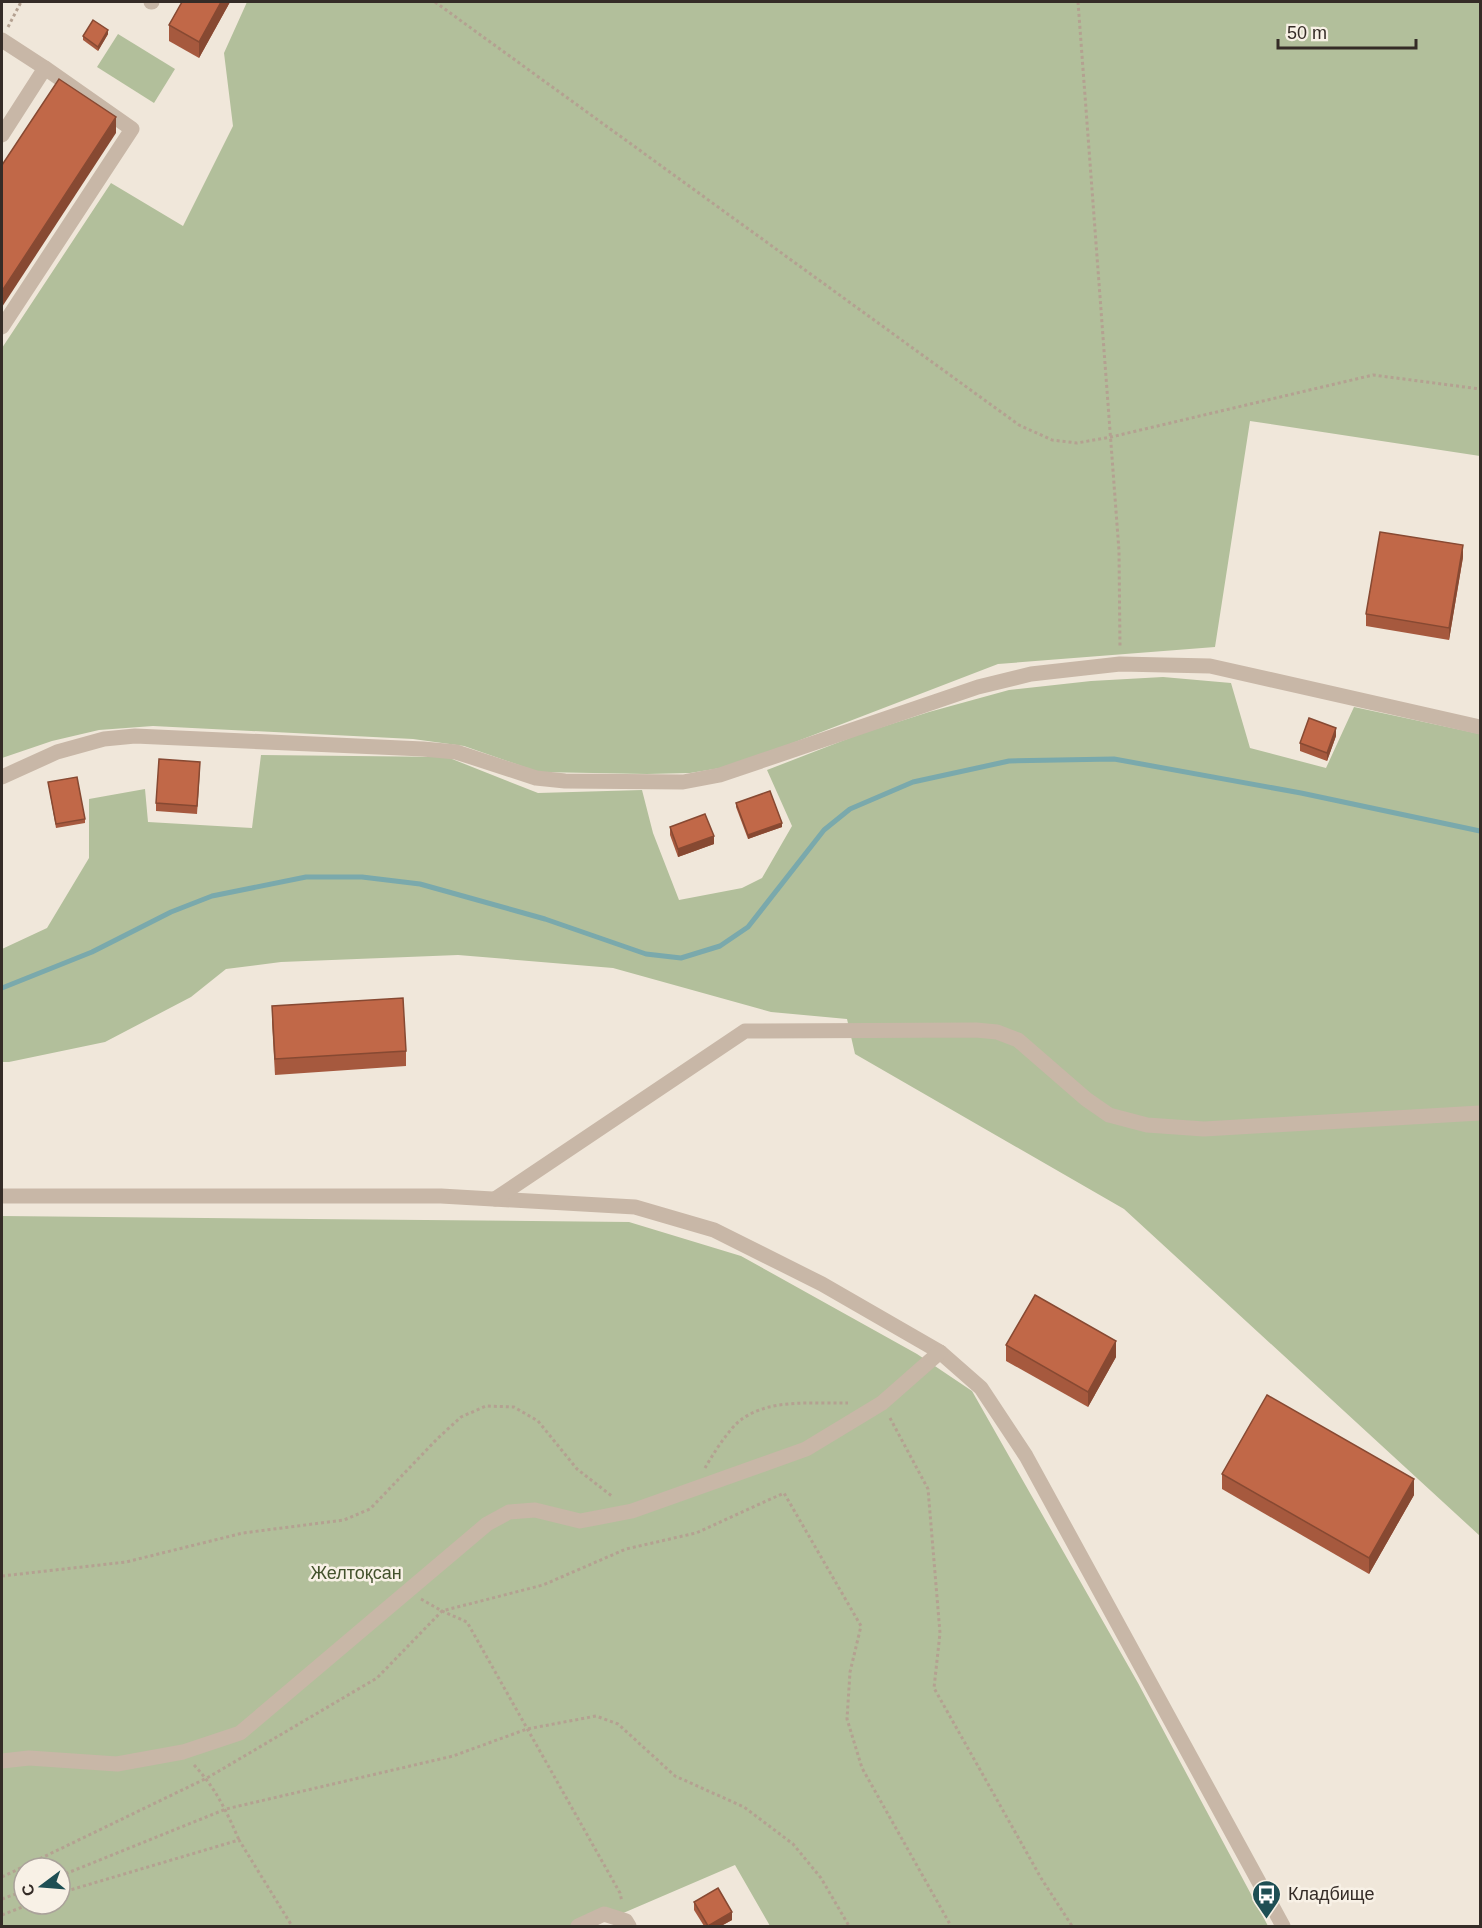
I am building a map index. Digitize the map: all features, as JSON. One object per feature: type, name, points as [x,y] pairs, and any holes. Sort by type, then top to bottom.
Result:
[{"type":"street","points":[[2,327],[132,129],[45,68],[4,35]]},
{"type":"street","points":[[2,135],[45,68]]},
{"type":"street","points":[[2,777],[57,752],[104,740],[135,736],[423,749],[456,752],[536,778],[565,781],[683,782],[720,775],[978,687],[1031,674],[1120,664],[1210,666],[1480,728]]},
{"type":"street","points":[[495,1199],[745,1031],[976,1030],[997,1032],[1018,1040],[1086,1099],[1109,1115],[1146,1125],[1204,1129],[1480,1113]]},
{"type":"street","points":[[2,1196],[441,1196],[635,1207],[714,1230],[822,1284],[940,1352],[981,1388],[1026,1455],[1283,1926]]},
{"type":"street","points":[[2,1761],[29,1758],[117,1764],[183,1752],[240,1733],[487,1524],[509,1512],[535,1510],[580,1521],[632,1510],[806,1449],[882,1403],[940,1352]]},
{"type":"street","points":[[578,1926],[604,1914],[627,1924]]},
{"type":"path","points":[[4,35],[21,2]]},
{"type":"path","points":[[435,2],[1019,425],[1052,440],[1077,443],[1111,437],[1373,375],[1480,389]]},
{"type":"path","points":[[1078,2],[1119,551],[1120,664]]},
{"type":"path","points":[[692,1490],[715,1451],[741,1419],[770,1405],[848,1403]]},
{"type":"path","points":[[882,1403],[928,1489],[940,1633],[934,1688],[1041,1878],[1072,1926]]},
{"type":"path","points":[[2,1576],[126,1562],[243,1533],[344,1520],[370,1509],[445,1432],[461,1418],[486,1406],[513,1407],[538,1421],[577,1469],[632,1510]]},
{"type":"path","points":[[2,1877],[207,1778],[377,1678],[442,1611],[543,1585],[626,1549],[696,1533],[784,1493],[861,1626],[850,1672],[847,1719],[862,1768],[951,1926]]},
{"type":"path","points":[[409,1592],[467,1622],[620,1893],[627,1924]]},
{"type":"path","points":[[72,1871],[226,1809],[453,1756],[527,1729],[596,1716],[618,1724],[675,1776],[744,1808],[793,1844],[821,1878],[849,1926]]},
{"type":"path","points":[[183,1752],[207,1778],[226,1809],[239,1840],[292,1926]]},
{"type":"path","points":[[72,1889],[239,1840]]},
{"type":"green space","points":[[247,2],[1480,2],[1480,456],[1250,421],[1215,647],[998,664],[733,766],[690,773],[539,772],[464,746],[413,739],[153,726],[99,730],[52,741],[2,758],[2,348],[111,183],[183,226],[233,126],[224,53]]},
{"type":"green space","points":[[118,34],[175,69],[154,103],[97,67]]},
{"type":"green space","points":[[1163,677],[1231,683],[1250,748],[1326,768],[1354,707],[1480,734],[1480,1536],[1124,1209],[855,1054],[847,1019],[771,1012],[613,968],[458,955],[281,962],[226,969],[191,997],[105,1042],[2,1062],[2,949],[47,928],[89,858],[89,799],[145,789],[148,822],[252,828],[261,755],[447,757],[538,793],[642,790],[653,833],[679,900],[742,888],[762,878],[792,826],[767,770],[860,734],[1009,690],[1091,681]]},
{"type":"green space","name":"Желтоқсан","points":[[2,1216],[629,1222],[741,1256],[917,1354],[972,1391],[1138,1683],[1268,1926],[770,1926],[735,1865],[593,1926],[2,1926]]},
{"type":"building","points":[[182,2],[221,2],[199,42],[169,25]]},
{"type":"building","points":[[93,20],[108,30],[98,47],[83,36]]},
{"type":"building","points":[[59,79],[116,117],[2,291],[2,165]]},
{"type":"building","points":[[1380,532],[1463,545],[1449,628],[1366,614]]},
{"type":"building","points":[[1309,718],[1336,728],[1327,753],[1300,743]]},
{"type":"building","points":[[159,759],[200,762],[197,806],[156,803]]},
{"type":"building","points":[[77,777],[85,819],[56,824],[48,782]]},
{"type":"building","points":[[770,791],[782,823],[748,835],[736,803]]},
{"type":"building","points":[[705,814],[714,836],[678,849],[670,827]]},
{"type":"building","points":[[403,998],[406,1051],[275,1059],[272,1006]]},
{"type":"building","points":[[1035,1295],[1116,1341],[1088,1392],[1006,1345]]},
{"type":"building","points":[[1267,1395],[1414,1479],[1369,1558],[1222,1474]]},
{"type":"building","points":[[718,1888],[732,1912],[708,1926],[694,1902]]},
{"type":"waterway","points":[[2,988],[92,952],[171,912],[212,896],[306,877],[362,877],[420,884],[545,919],[646,954],[681,958],[720,946],[748,927],[824,830],[850,809],[913,782],[1009,761],[1114,759],[1301,793],[1480,831]]},
{"type":"place","name":"Кладбище","points":[[1267,1920]]}]
